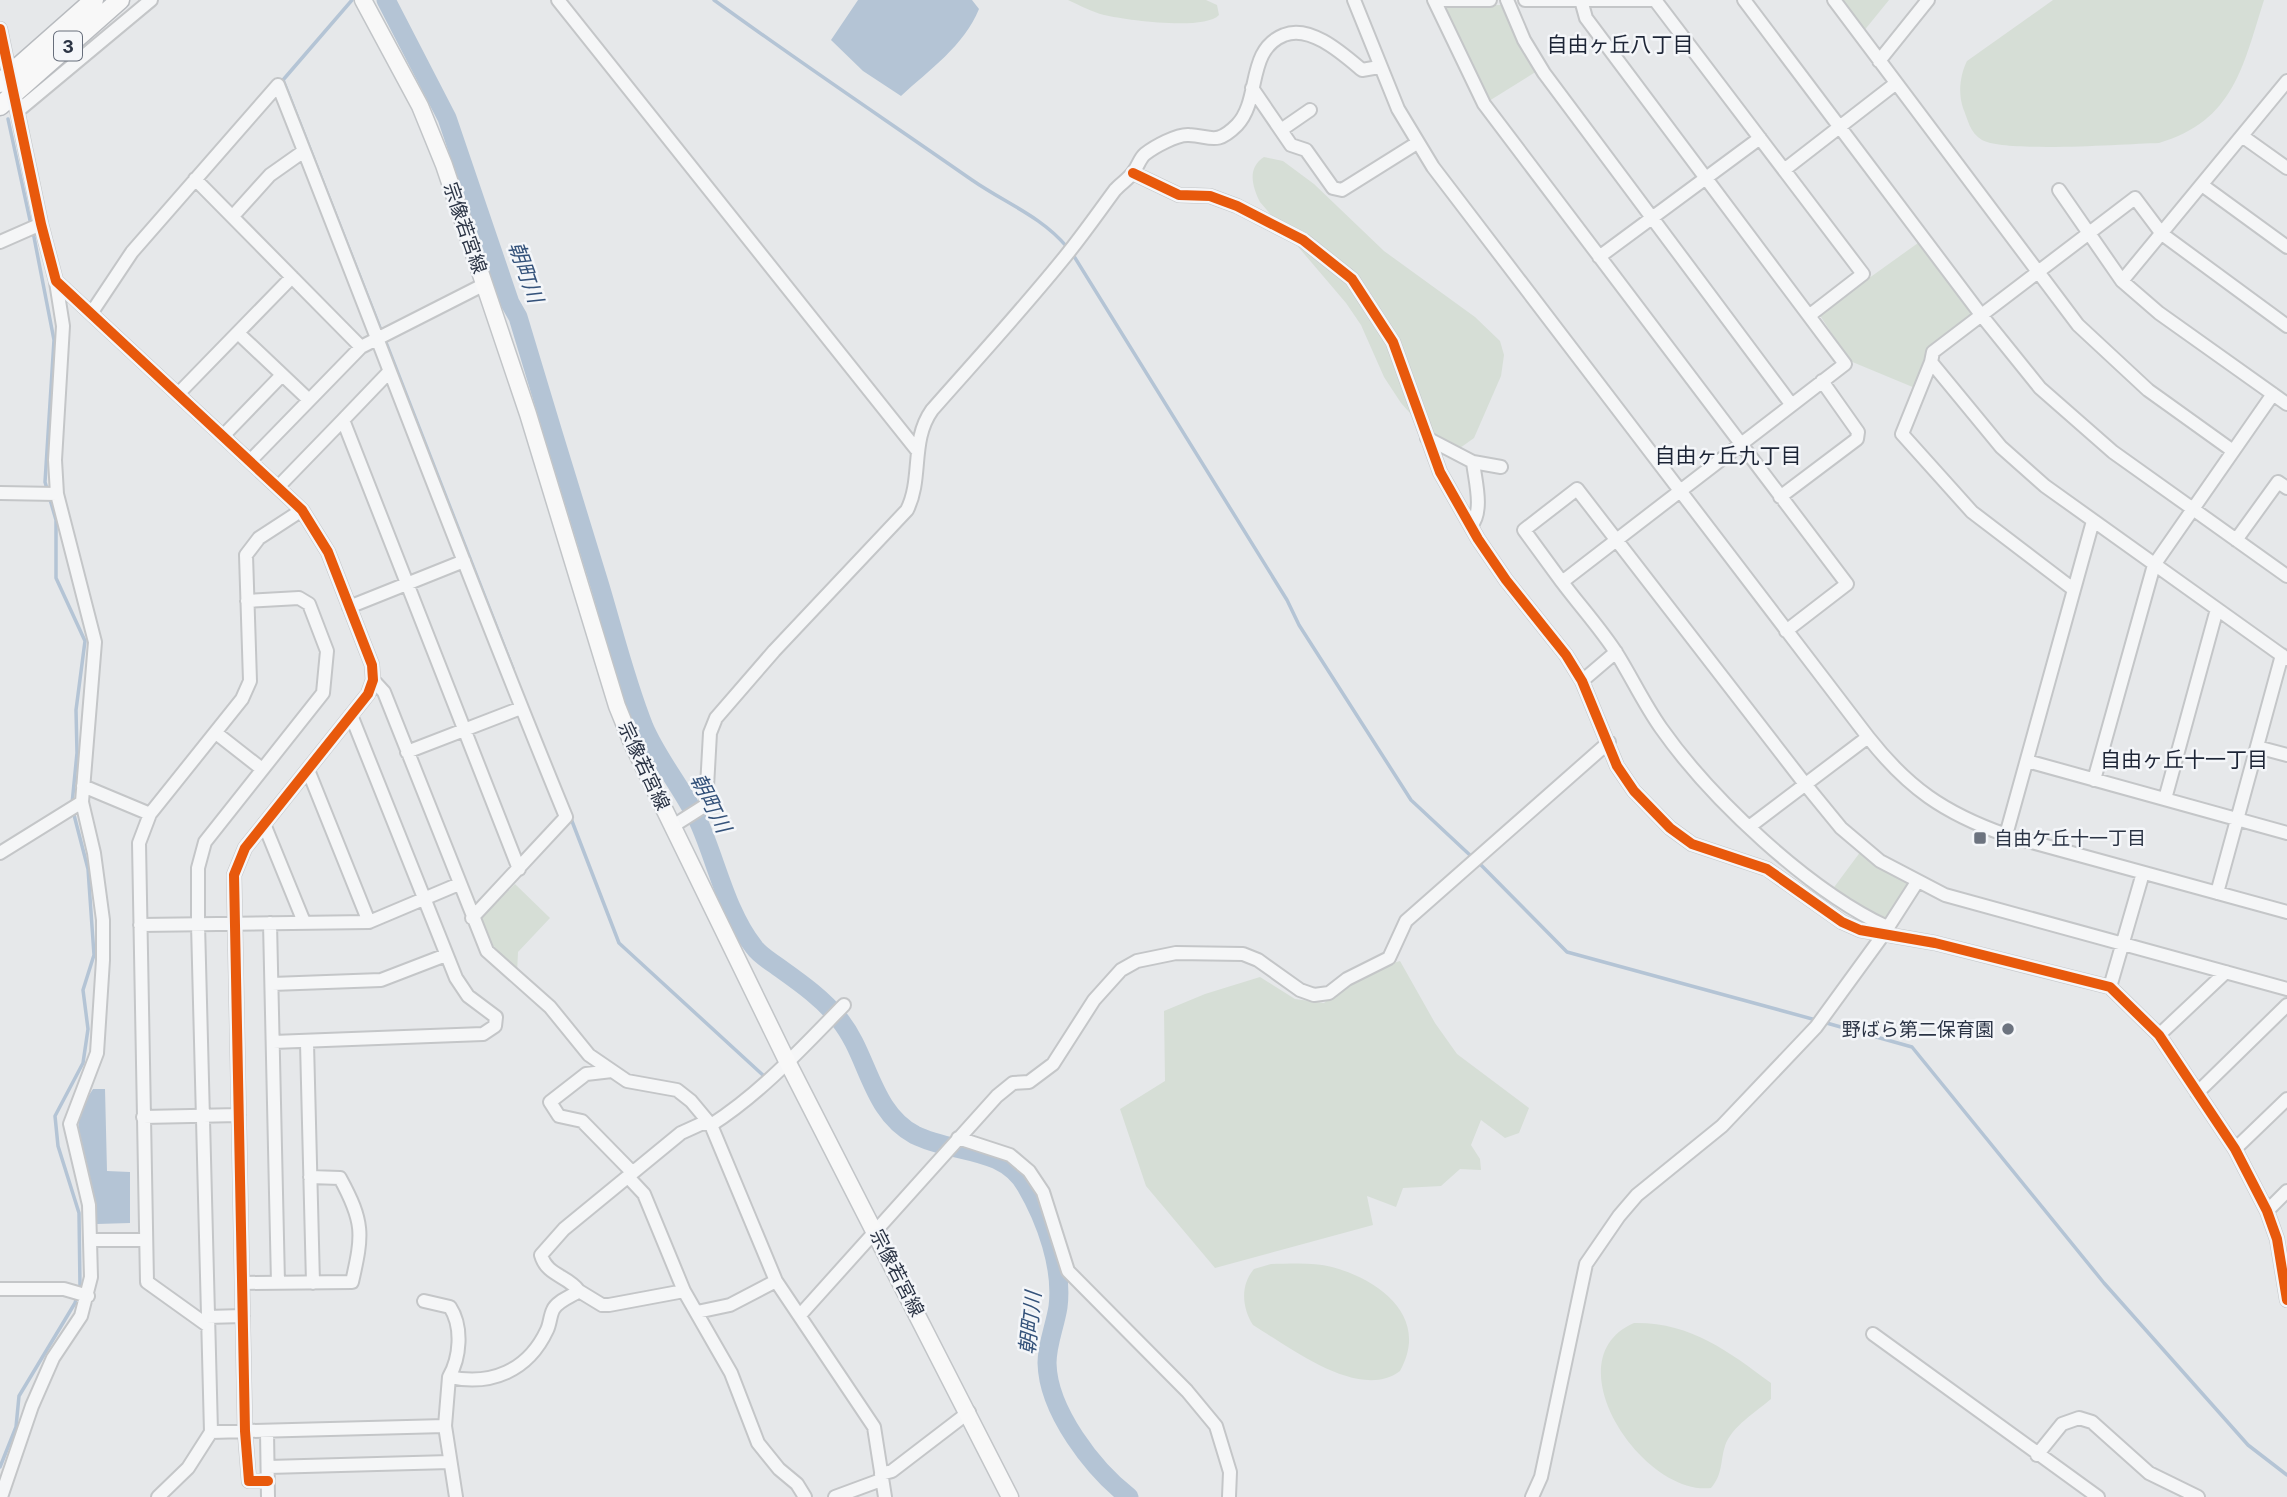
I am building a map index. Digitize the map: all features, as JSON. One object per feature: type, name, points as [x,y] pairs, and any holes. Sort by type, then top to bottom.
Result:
[{"type":"highway","name":"3","points":[[0,106],[94,0]]},
{"type":"highway","name":"3","points":[[12,90],[120,0]]},
{"type":"main road","name":"宗像若宮線","points":[[363,0],[419,106],[444,165],[528,414],[617,706],[788,1063],[969,1412],[1010,1497]]},
{"type":"street","points":[[12,90],[152,0]]},
{"type":"street","points":[[558,0],[916,449]]},
{"type":"street","points":[[1354,0],[1379,67],[1417,143],[1462,207],[1868,737],[1908,783],[1937,805],[1970,823],[2287,912]]},
{"type":"street","points":[[1490,0],[1434,0],[1484,104],[1738,444],[1847,584],[1786,631]]},
{"type":"street","points":[[1507,0],[1524,40],[1544,73],[1791,404]]},
{"type":"street","points":[[1525,0],[1656,0],[1863,274],[1810,315]]},
{"type":"street","points":[[1744,0],[1982,316],[2040,388],[2072,419],[2287,576]]},
{"type":"street","points":[[1834,0],[1895,85],[2078,325],[2148,390],[2233,451]]},
{"type":"street","points":[[1880,61],[1928,0]]},
{"type":"street","points":[[1562,582],[1845,364],[1586,18],[1581,1]]},
{"type":"street","points":[[0,29],[64,326],[55,460],[57,494],[95,642],[82,802],[94,853],[103,920],[97,1053],[70,1124],[89,1205],[88,1296],[81,1316],[53,1357],[32,1406],[1,1497]]},
{"type":"street","points":[[673,826],[706,805],[710,733],[716,718],[774,651],[907,510],[914,496],[916,449],[922,424],[1065,257],[1118,187],[1133,173],[1143,155],[1180,136],[1188,135],[1207,141],[1221,137],[1237,125],[1252,88],[1258,62],[1273,40],[1297,31],[1346,56],[1362,70],[1379,67]]},
{"type":"street","points":[[92,312],[132,252],[278,85],[566,817],[472,918]]},
{"type":"street","points":[[1784,170],[1895,85]]},
{"type":"street","points":[[2122,281],[2286,85]]},
{"type":"street","points":[[1252,88],[1291,145],[1306,150],[1333,188],[1342,190],[1417,143]]},
{"type":"street","points":[[1280,130],[1310,110]]},
{"type":"street","points":[[2242,136],[2287,168]]},
{"type":"street","points":[[1599,257],[1759,138]]},
{"type":"street","points":[[233,216],[270,175],[304,151]]},
{"type":"street","points":[[1133,173],[1180,195],[1210,196],[1237,205],[1303,240],[1352,279],[1393,342],[1440,472],[1471,526],[1506,580],[1566,655],[1581,681],[1618,766],[1634,791],[1670,828],[1692,844],[1754,862],[1842,922],[2110,988],[2159,1035],[2235,1149],[2267,1211],[2277,1238],[2287,1300]]},
{"type":"street","points":[[195,179],[361,347]]},
{"type":"street","points":[[2202,185],[2287,247]]},
{"type":"street","points":[[2059,190],[2122,281],[2159,313],[2287,404]]},
{"type":"street","points":[[2073,589],[1972,512],[1902,434],[1933,352],[2135,198],[2162,234],[2287,326]]},
{"type":"street","points":[[0,242],[41,224]]},
{"type":"street","points":[[178,394],[292,277]]},
{"type":"street","points":[[56,281],[302,510],[328,552],[369,654],[373,680],[384,692],[487,951],[501,967],[550,1007],[589,1055],[627,1081],[677,1090],[691,1101],[710,1125],[776,1280],[874,1427],[886,1497]]},
{"type":"street","points":[[250,461],[361,347],[485,284]]},
{"type":"street","points":[[238,333],[309,400]]},
{"type":"street","points":[[1931,362],[2001,447],[2045,486],[2285,657],[2217,892]]},
{"type":"street","points":[[278,487],[389,372]]},
{"type":"street","points":[[223,436],[282,375]]},
{"type":"street","points":[[1780,497],[1857,439],[1858,432],[1822,381]]},
{"type":"street","points":[[2095,780],[2154,565],[2273,394]]},
{"type":"street","points":[[343,420],[519,869]]},
{"type":"street","points":[[1427,438],[1473,463],[1501,467]]},
{"type":"street","points":[[1471,526],[1475,521],[1477,488],[1473,463]]},
{"type":"street","points":[[2236,540],[2278,482],[2287,488]]},
{"type":"street","points":[[1885,931],[1851,910],[1749,827],[1676,748],[1616,652],[1524,530],[1577,489],[1805,784],[1841,828],[1880,861],[1945,895],[2287,989]]},
{"type":"street","points":[[0,493],[57,494]]},
{"type":"street","points":[[243,1316],[206,1321],[147,1282],[139,843],[150,814],[242,699],[250,681],[244,566],[250,545],[302,510]]},
{"type":"street","points":[[2006,835],[2093,521]]},
{"type":"street","points":[[349,607],[464,561]]},
{"type":"street","points":[[158,1497],[188,1468],[211,1432],[206,1321],[198,869],[205,842],[323,693],[327,651],[309,604],[299,598],[247,601]]},
{"type":"street","points":[[2165,799],[2217,609]]},
{"type":"street","points":[[1581,681],[1616,652]]},
{"type":"street","points":[[268,1481],[249,1481],[245,1431],[234,875],[238,862],[264,824],[352,715],[373,680]]},
{"type":"street","points":[[407,752],[521,708]]},
{"type":"street","points":[[273,1042],[307,1043],[483,1034],[495,1026],[496,1017],[468,996],[446,955],[352,715]]},
{"type":"street","points":[[216,733],[262,769]]},
{"type":"street","points":[[1749,827],[1868,737]]},
{"type":"street","points":[[801,1314],[958,1138],[1013,1083],[1029,1082],[1053,1065],[1094,1000],[1121,970],[1137,961],[1177,953],[1242,954],[1258,960],[1300,990],[1314,995],[1329,993],[1347,979],[1390,958],[1406,921],[1609,742]]},
{"type":"street","points":[[2257,747],[2287,755]]},
{"type":"street","points":[[2027,761],[2287,832]]},
{"type":"street","points":[[308,770],[369,922]]},
{"type":"street","points":[[83,786],[150,814]]},
{"type":"street","points":[[0,853],[82,802]]},
{"type":"street","points":[[264,824],[304,922]]},
{"type":"street","points":[[2110,988],[2143,873]]},
{"type":"street","points":[[1532,1497],[1541,1477],[1586,1264],[1637,1195],[1722,1126],[1816,1027],[1885,931],[1917,881]]},
{"type":"street","points":[[140,925],[369,922],[459,884]]},
{"type":"street","points":[[270,923],[278,1283]]},
{"type":"street","points":[[272,984],[381,981],[446,955]]},
{"type":"street","points":[[2159,1035],[2226,972]]},
{"type":"street","points":[[684,1291],[602,1305],[579,1291],[573,1283],[550,1272],[544,1266],[541,1255],[564,1229],[681,1133],[703,1124],[710,1125],[788,1063],[844,1005]]},
{"type":"street","points":[[2197,1093],[2287,1005]]},
{"type":"street","points":[[307,1043],[313,1283]]},
{"type":"street","points":[[612,1071],[586,1074],[550,1102],[559,1116],[582,1121],[644,1194],[684,1291],[709,1340],[731,1373],[758,1443],[779,1469],[797,1484],[805,1497]]},
{"type":"street","points":[[2235,1149],[2287,1099]]},
{"type":"street","points":[[143,1117],[239,1115]]},
{"type":"street","points":[[958,1138],[1010,1155],[1029,1171],[1043,1192],[1068,1271],[1187,1391],[1216,1426],[1230,1472],[1229,1497]]},
{"type":"street","points":[[242,1283],[352,1282],[360,1246],[357,1208],[340,1178],[310,1177]]},
{"type":"street","points":[[2267,1211],[2287,1191]]},
{"type":"street","points":[[90,1240],[146,1240]]},
{"type":"street","points":[[697,1312],[730,1306],[776,1280]]},
{"type":"street","points":[[0,1289],[64,1289],[88,1296]]},
{"type":"street","points":[[449,1377],[482,1378],[516,1370],[547,1331],[556,1306],[579,1291]]},
{"type":"street","points":[[424,1301],[450,1307],[456,1316],[459,1360],[449,1377],[444,1426],[456,1497]]},
{"type":"street","points":[[1873,1334],[2098,1497]]},
{"type":"street","points":[[835,1497],[892,1471],[969,1412]]},
{"type":"street","points":[[2037,1455],[2062,1424],[2079,1418],[2092,1422],[2150,1473],[2198,1497]]},
{"type":"street","points":[[211,1432],[444,1426]]},
{"type":"street","points":[[267,1431],[268,1497]]},
{"type":"street","points":[[268,1466],[450,1462]]},
{"type":"shaded area","points":[[1068,0],[1206,0],[1217,5],[1219,15],[1211,20],[1198,22],[1146,21],[1104,15]]},
{"type":"shaded area","points":[[1838,0],[1889,0],[1863,32]]},
{"type":"shaded area","points":[[2053,0],[2264,0],[2232,88],[2204,121],[2184,133],[2159,143],[2094,146],[2015,146],[1982,140],[1972,130],[1961,102],[1960,84],[1967,61]]},
{"type":"shaded area","points":[[1444,5],[1501,5],[1537,71],[1489,101],[1442,8]]},
{"type":"shaded area","points":[[1264,157],[1283,161],[1314,184],[1384,251],[1475,317],[1500,341],[1504,355],[1501,376],[1474,438],[1460,448],[1440,447],[1401,403],[1384,377],[1361,325],[1346,303],[1260,202],[1255,190],[1253,172]]},
{"type":"shaded area","points":[[1918,243],[1975,317],[1931,350],[1915,388],[1850,361],[1819,314]]},
{"type":"shaded area","points":[[1861,851],[1909,882],[1910,887],[1887,920],[1882,921],[1832,890]]},
{"type":"shaded area","points":[[515,884],[550,918],[518,952],[517,973],[489,941],[481,919]]},
{"type":"shaded area","points":[[1400,961],[1435,1023],[1457,1054],[1529,1108],[1519,1133],[1505,1138],[1481,1120],[1471,1145],[1480,1159],[1481,1170],[1460,1169],[1441,1186],[1403,1188],[1396,1207],[1367,1196],[1373,1225],[1215,1268],[1146,1186],[1120,1109],[1165,1081],[1164,1011],[1205,994],[1260,977],[1295,999],[1324,1003],[1355,975]]},
{"type":"shaded area","points":[[1271,1264],[1325,1265],[1350,1273],[1383,1291],[1404,1318],[1409,1334],[1408,1352],[1400,1371],[1384,1379],[1365,1380],[1345,1376],[1305,1357],[1253,1325],[1245,1304],[1246,1282],[1254,1269]]},
{"type":"shaded area","points":[[1634,1323],[1673,1327],[1691,1333],[1724,1350],[1771,1383],[1771,1399],[1745,1420],[1728,1439],[1719,1473],[1711,1488],[1684,1485],[1658,1471],[1634,1449],[1616,1422],[1604,1393],[1601,1365],[1611,1341]]},
{"type":"water","points":[[858,0],[972,0],[979,9],[955,46],[901,96],[863,71],[831,40]]},
{"type":"water","points":[[93,1089],[105,1089],[107,1171],[130,1172],[130,1223],[97,1224],[81,1153],[78,1126],[82,1107]]},
{"type":"waterway","points":[[352,0],[283,80],[382,333]]},
{"type":"waterway","name":"朝町川","points":[[386,0],[447,118],[510,303],[518,317],[644,727],[700,825],[737,919],[759,953],[812,992],[839,1019],[849,1033],[879,1097],[900,1125],[930,1141],[991,1157],[1016,1173],[1026,1186],[1046,1229],[1058,1276],[1058,1307],[1047,1363],[1055,1400],[1087,1455],[1129,1497]]},
{"type":"waterway","points":[[714,0],[972,180],[1034,218],[1067,247]]},
{"type":"waterway","points":[[8,119],[31,225]]},
{"type":"waterway","points":[[33,232],[54,340],[45,482],[56,520],[56,578],[85,641],[76,710],[77,753],[72,804]]},
{"type":"waterway","points":[[1072,253],[1287,600],[1299,625],[1411,800],[1472,857]]},
{"type":"waterway","points":[[385,340],[513,669]]},
{"type":"waterway","points":[[0,1467],[16,1427],[19,1396],[75,1303],[80,1286],[79,1213],[58,1146],[55,1116],[83,1063],[88,1029],[83,990],[94,955],[88,869],[73,811]]},
{"type":"waterway","points":[[570,816],[619,943],[765,1077]]},
{"type":"waterway","points":[[1478,862],[1567,952],[1816,1020]]},
{"type":"waterway","points":[[1823,1022],[1912,1047],[2104,1283],[2248,1445],[2287,1475]]},
{"type":"cycle path","points":[[0,29],[41,224],[56,281],[302,510],[328,552],[372,665],[373,680],[368,694],[245,848],[234,875],[245,1431],[249,1481],[268,1481]]},
{"type":"cycle path","points":[[1133,173],[1179,195],[1210,196],[1237,206],[1303,240],[1352,279],[1393,342],[1440,472],[1478,539],[1506,580],[1566,655],[1582,681],[1617,766],[1634,791],[1670,828],[1692,844],[1767,869],[1842,922],[1860,930],[1935,943],[2110,987],[2159,1035],[2235,1149],[2267,1211],[2277,1239],[2287,1300]]},
{"type":"place","name":"自由ケ丘十一丁目","points":[[1980,838]]},
{"type":"place","name":"野ばら第二保育園","points":[[2008,1029]]},
{"type":"district","name":"自由ヶ丘八丁目","points":[[1620,44]]},
{"type":"district","name":"自由ヶ丘九丁目","points":[[1728,455]]},
{"type":"district","name":"自由ヶ丘十一丁目","points":[[2184,759]]}]
